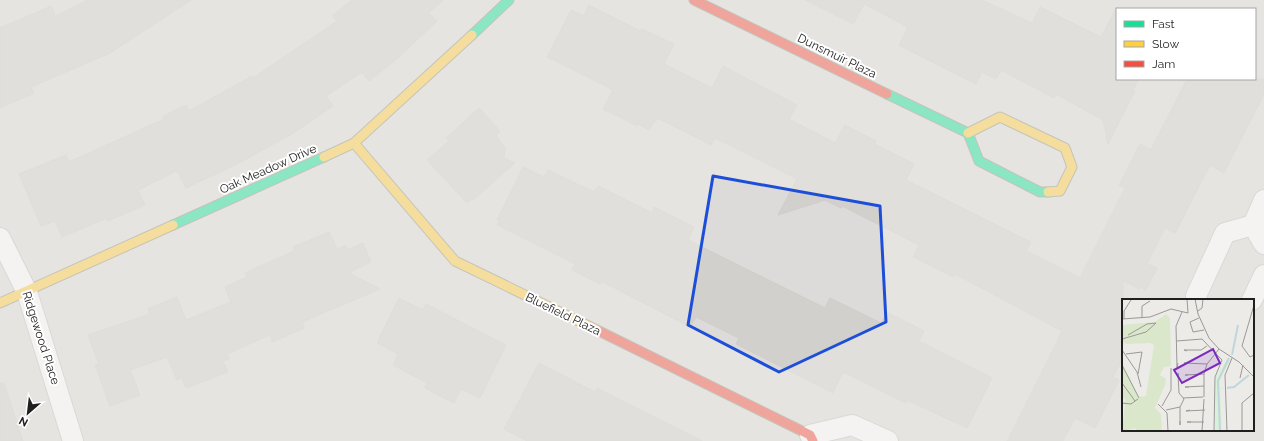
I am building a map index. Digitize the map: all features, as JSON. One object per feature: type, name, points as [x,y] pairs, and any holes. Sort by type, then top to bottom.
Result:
[{"type":"street","name":"Oak Meadow Drive","points":[[0,303],[354,143],[509,0]]},
{"type":"street","name":"Dunsmuir Plaza","points":[[694,0],[968,133]]},
{"type":"street","points":[[1000,117],[1065,148],[1072,167],[1060,190],[1040,192],[979,161],[968,133],[1000,117]]},
{"type":"street","name":"Bluefield Plaza","points":[[354,143],[455,261],[811,438],[852,425],[888,441]]},
{"type":"street","points":[[1253,225],[1264,200]]},
{"type":"street","points":[[1253,225],[1264,244]]},
{"type":"street","points":[[1197,299],[1196,296],[1225,233],[1253,225]]},
{"type":"street","name":"Ridgewood Place","points":[[0,238],[27,292],[73,441]]},
{"type":"street","points":[[1252,299],[1264,275]]},
{"type":"highlighted area","points":[[713,176],[880,206],[886,322],[779,372],[688,325]]},
{"type":"shaded area","points":[[0,0],[1264,0],[1264,441],[0,441]]},
{"type":"building","points":[[88,0],[191,0],[110,53],[31,87],[34,93],[0,108],[0,28],[51,6],[55,16]]},
{"type":"building","points":[[352,0],[443,0],[429,13],[437,21],[397,59],[369,81],[362,72],[326,96],[333,106],[292,134],[237,164],[186,188],[177,171],[138,190],[145,205],[108,221],[107,218],[62,237],[55,221],[41,226],[19,174],[66,155],[69,162],[164,119],[162,117],[186,105],[189,111],[252,76],[253,78],[337,21],[332,16]]},
{"type":"building","points":[[805,0],[982,0],[1032,23],[1040,7],[1101,37],[1116,9],[1116,80],[1138,80],[1133,90],[1135,91],[1108,144],[1103,120],[1056,94],[1054,98],[1001,70],[996,79],[982,72],[976,84],[899,45],[908,27],[864,4],[853,24]]},
{"type":"building","points":[[589,5],[641,31],[642,29],[674,44],[664,64],[712,88],[723,66],[797,105],[789,119],[835,143],[845,125],[876,141],[875,144],[914,164],[906,180],[1031,242],[1026,251],[1080,278],[1125,188],[1119,185],[1140,144],[1151,150],[1186,80],[1264,79],[1264,94],[1224,173],[1210,165],[1175,233],[1165,228],[1147,264],[1157,268],[1146,290],[1140,287],[1139,289],[1123,281],[1122,360],[1113,377],[1119,380],[1095,428],[1075,418],[1063,441],[1007,441],[1062,331],[955,274],[953,277],[913,257],[919,245],[842,206],[841,208],[825,200],[778,215],[797,179],[715,138],[711,145],[657,118],[649,130],[638,124],[637,126],[603,109],[613,90],[547,57],[571,10],[584,16]]},
{"type":"building","points":[[479,108],[500,131],[496,136],[505,147],[504,158],[515,163],[473,200],[472,199],[467,203],[427,160],[449,141],[446,138]]},
{"type":"building","points":[[523,167],[544,177],[548,170],[594,192],[598,186],[652,213],[654,207],[694,227],[688,240],[825,308],[830,298],[881,323],[887,312],[924,331],[919,341],[992,378],[967,428],[907,400],[906,403],[843,372],[833,393],[736,344],[739,338],[696,317],[690,327],[601,281],[600,284],[572,270],[575,264],[497,225],[500,221],[497,220]]},
{"type":"building","points":[[329,232],[337,249],[346,245],[348,250],[363,243],[371,262],[349,273],[380,289],[302,322],[304,328],[273,342],[270,335],[227,354],[229,359],[223,361],[228,372],[186,388],[182,378],[177,380],[167,357],[130,370],[140,395],[110,406],[95,365],[99,364],[88,335],[150,314],[148,309],[177,297],[186,320],[231,302],[225,287],[247,277],[245,273],[294,251],[293,247]]},
{"type":"building","points":[[399,298],[423,310],[426,304],[506,345],[480,398],[461,389],[454,403],[425,388],[427,383],[393,365],[398,354],[377,343]]},
{"type":"building","points":[[539,363],[595,392],[597,388],[702,441],[527,441],[504,429]]},
{"type":"building","points":[[0,383],[4,383],[23,441],[0,441]]},
{"type":"traffic: fast","points":[[472,35],[509,0]]},
{"type":"traffic: fast","points":[[887,94],[968,133],[979,161],[1040,192],[1048,192]]},
{"type":"traffic: fast","points":[[173,225],[324,157]]},
{"type":"traffic: slow","points":[[324,157],[354,143],[472,35]]},
{"type":"traffic: slow","points":[[968,133],[1000,117],[1065,148],[1072,167],[1060,191],[1048,192]]},
{"type":"traffic: slow","points":[[354,143],[455,261],[599,331]]},
{"type":"traffic: slow","points":[[0,303],[173,225]]},
{"type":"traffic: jam","points":[[694,0],[887,94]]},
{"type":"traffic: jam","points":[[599,331],[810,435],[813,441]]}]
